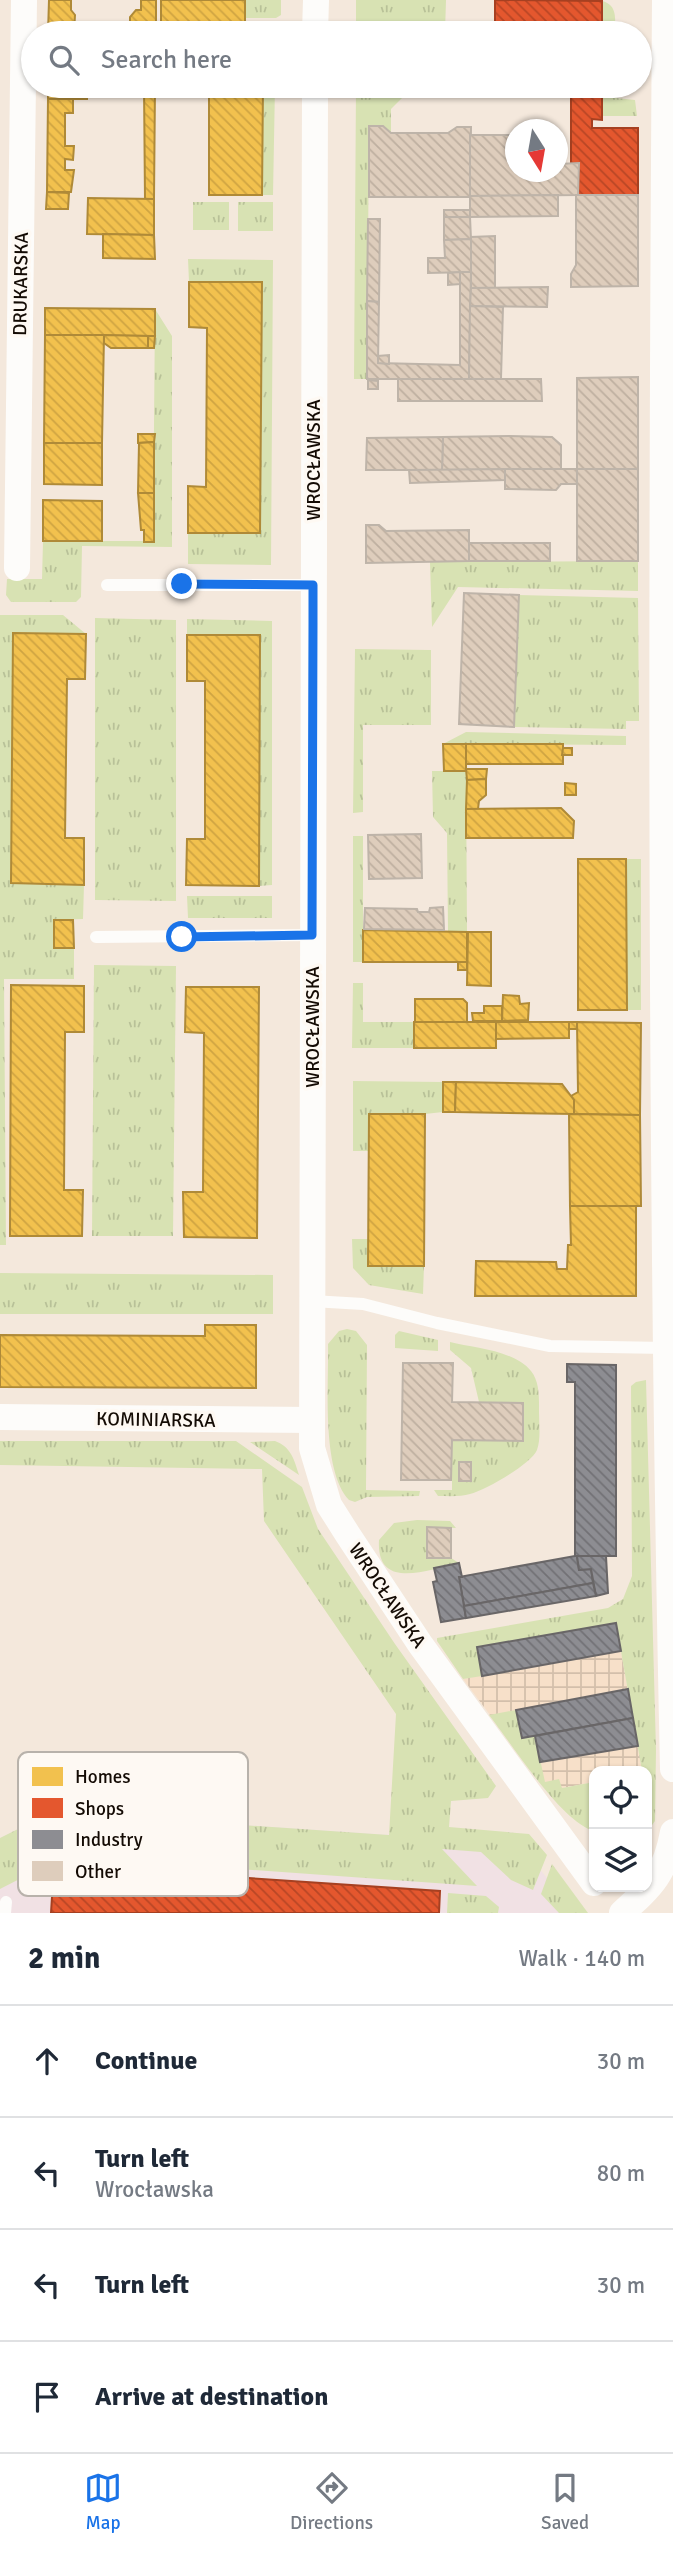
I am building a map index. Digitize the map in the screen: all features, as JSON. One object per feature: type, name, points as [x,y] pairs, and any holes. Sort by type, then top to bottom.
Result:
[{"type":"street","name":"DRUKARSKA","points":[[24,0],[24,21]]},
{"type":"street","points":[[316,0],[316,21]]},
{"type":"street","points":[[665,0],[668,294],[669,1322],[666,1348],[673,1769]]},
{"type":"street","name":"DRUKARSKA","points":[[17,568],[23,98]]},
{"type":"street","name":"WROCŁAWSKA","points":[[315,98],[312,1448],[329,1505],[420,1644],[589,1875]]},
{"type":"street","name":"KOMINIARSKA","points":[[0,1417],[311,1420]]},
{"type":"street","points":[[619,1913],[656,1880],[669,1856],[673,1832]]},
{"type":"street","name":"WROCŁAWSKA","points":[[602,1892],[619,1913]]},
{"type":"lane","points":[[107,585],[313,585]]},
{"type":"lane","points":[[96,937],[312,935]]},
{"type":"lane","points":[[312,1301],[363,1304],[437,1323],[550,1346],[666,1348]]},
{"type":"shaded area","points":[[616,1623],[641,1766],[589,1766],[589,1783],[547,1791],[463,1679],[482,1675],[477,1647]]},
{"type":"shaded area","points":[[248,1825],[390,1835],[511,1832],[574,1913],[0,1913],[0,1838],[18,1829],[18,1896],[248,1896]]},
{"type":"green space","points":[[245,0],[281,0],[281,15],[276,18],[245,18]]},
{"type":"green space","points":[[356,0],[446,0],[445,21],[356,21]]},
{"type":"green space","points":[[602,1],[613,9],[615,21],[602,21]]},
{"type":"green space","points":[[263,98],[275,98],[273,195],[262,195]]},
{"type":"green space","points":[[356,98],[402,98],[391,109],[391,133],[383,126],[369,127],[367,379],[354,379]]},
{"type":"green space","points":[[602,98],[635,100],[637,116],[602,116]]},
{"type":"green space","points":[[193,202],[229,202],[229,230],[193,230]]},
{"type":"green space","points":[[238,202],[273,202],[273,231],[238,231]]},
{"type":"green space","points":[[188,259],[273,260],[271,565],[188,564],[188,533],[260,533],[262,283],[189,282]]},
{"type":"green space","points":[[155,309],[172,336],[172,547],[82,546],[81,597],[76,602],[11,602],[6,595],[7,579],[42,579],[43,541],[153,541]]},
{"type":"green space","points":[[638,561],[638,591],[458,587],[432,627],[430,562]]},
{"type":"green space","points":[[519,595],[638,598],[639,721],[626,721],[626,729],[514,727]]},
{"type":"green space","points":[[0,615],[63,615],[86,634],[13,634],[11,883],[84,885],[83,919],[54,920],[74,948],[74,979],[4,979],[6,1245],[0,1245]]},
{"type":"green space","points":[[95,618],[176,620],[176,901],[95,900]]},
{"type":"green space","points":[[187,619],[272,621],[272,885],[259,886],[260,635],[187,635]]},
{"type":"green space","points":[[355,649],[431,650],[431,725],[363,725],[363,812],[353,813]]},
{"type":"green space","points":[[466,732],[626,736],[626,745],[443,744]]},
{"type":"green space","points":[[432,771],[466,771],[467,932],[448,932],[447,833],[433,817]]},
{"type":"green space","points":[[353,836],[363,836],[363,962],[353,962]]},
{"type":"green space","points":[[626,859],[641,859],[641,1010],[627,1010]]},
{"type":"green space","points":[[187,896],[272,896],[272,918],[188,918]]},
{"type":"green space","points":[[94,965],[176,966],[173,1236],[92,1236]]},
{"type":"green space","points":[[353,983],[363,983],[363,1022],[414,1022],[414,1048],[352,1048]]},
{"type":"green space","points":[[353,1081],[443,1082],[443,1112],[369,1114],[368,1151],[353,1151]]},
{"type":"green space","points":[[352,1239],[368,1239],[424,1266],[423,1294],[369,1285],[353,1268]]},
{"type":"green space","points":[[0,1273],[273,1275],[273,1314],[0,1314]]},
{"type":"green space","points":[[339,1331],[356,1331],[367,1345],[366,1490],[420,1491],[419,1496],[367,1497],[355,1502],[349,1500],[340,1486],[334,1469],[328,1426],[328,1344]]},
{"type":"green space","points":[[399,1331],[438,1340],[438,1351],[395,1348],[395,1335]]},
{"type":"green space","points":[[450,1342],[504,1354],[524,1364],[536,1380],[539,1436],[537,1450],[533,1456],[497,1482],[466,1495],[438,1496],[434,1490],[452,1490],[452,1440],[523,1440],[523,1403],[479,1402],[471,1368],[450,1350]],"holes":[[[459,1462],[471,1462],[471,1481],[459,1480]]]},
{"type":"green space","points":[[646,1380],[656,1750],[655,1821],[652,1825],[652,1766],[641,1766],[616,1623],[477,1647],[482,1676],[463,1679],[437,1641],[437,1638],[608,1608],[623,1599],[632,1576],[631,1386]]},
{"type":"green space","points":[[0,1441],[236,1441],[302,1487],[318,1529],[395,1644],[496,1786],[488,1798],[451,1801],[449,1827],[529,1834],[547,1855],[533,1890],[511,1880],[481,1852],[442,1849],[477,1886],[248,1870],[248,1825],[389,1835],[396,1714],[264,1521],[262,1469],[0,1465]]},
{"type":"green space","points":[[275,1441],[288,1450],[299,1475],[250,1442]]},
{"type":"green space","points":[[417,1520],[450,1521],[456,1528],[427,1527],[427,1557],[451,1558],[459,1563],[406,1573],[395,1572],[386,1566],[380,1556],[379,1540],[394,1523]]},
{"type":"green space","points":[[516,1710],[522,1738],[535,1736],[545,1782],[559,1779],[562,1788],[589,1783],[589,1829],[581,1825],[552,1798],[489,1715]]},
{"type":"green space","points":[[18,1829],[18,1880],[0,1889],[0,1838]]},
{"type":"green space","points":[[552,1864],[588,1913],[559,1913],[541,1894]]},
{"type":"green space","points":[[448,1893],[486,1896],[499,1907],[498,1913],[447,1913]]},
{"type":"building: Homes","points":[[49,0],[71,0],[75,21],[48,21]]},
{"type":"building: Homes","points":[[141,0],[156,0],[156,21],[130,21],[136,10],[141,10]]},
{"type":"building: Homes","points":[[161,0],[245,0],[245,21],[161,21]]},
{"type":"building: Homes","points":[[48,98],[87,98],[87,99]]},
{"type":"building: Homes","points":[[144,98],[155,98],[154,199],[145,199]]},
{"type":"building: Homes","points":[[209,98],[263,98],[262,195],[209,195]]},
{"type":"building: Homes","points":[[48,99],[73,99],[73,113],[65,113],[65,146],[74,146],[73,160],[65,159],[65,170],[74,170],[71,192],[47,192]]},
{"type":"building: Homes","points":[[47,192],[69,193],[68,209],[46,209]]},
{"type":"building: Homes","points":[[88,198],[154,199],[154,235],[87,234]]},
{"type":"building: Homes","points":[[103,234],[154,235],[155,259],[103,258]]},
{"type":"building: Homes","points":[[189,282],[262,282],[260,533],[188,533],[188,486],[206,487],[207,328],[189,327]]},
{"type":"building: Homes","points":[[45,308],[155,309],[155,336],[45,335]]},
{"type":"building: Homes","points":[[45,335],[104,335],[102,443],[44,443]]},
{"type":"building: Homes","points":[[104,335],[148,336],[148,348],[111,348],[104,343]]},
{"type":"building: Homes","points":[[148,336],[155,336],[154,348],[148,348]]},
{"type":"building: Homes","points":[[138,434],[155,434],[154,442],[138,443]]},
{"type":"building: Homes","points":[[154,442],[154,493],[138,493],[139,443]]},
{"type":"building: Homes","points":[[44,443],[102,443],[102,485],[44,484]]},
{"type":"building: Homes","points":[[138,493],[154,493],[154,542],[144,542]]},
{"type":"building: Homes","points":[[43,500],[102,501],[102,541],[43,541]]},
{"type":"building: Homes","points":[[13,633],[86,634],[85,679],[67,679],[65,838],[84,838],[84,885],[11,883]]},
{"type":"building: Homes","points":[[187,635],[260,635],[259,886],[186,885],[187,839],[205,839],[205,681],[187,681]]},
{"type":"building: Homes","points":[[443,744],[466,744],[466,771],[444,771]]},
{"type":"building: Homes","points":[[466,744],[563,744],[563,764],[466,764]]},
{"type":"building: Homes","points":[[563,748],[572,748],[572,755],[562,755]]},
{"type":"building: Homes","points":[[466,769],[487,769],[486,779],[467,780]]},
{"type":"building: Homes","points":[[486,779],[486,795],[479,801],[478,809],[466,809],[467,780]]},
{"type":"building: Homes","points":[[565,783],[576,784],[576,795],[565,795]]},
{"type":"building: Homes","points":[[561,808],[574,821],[573,838],[466,838],[466,809]]},
{"type":"building: Homes","points":[[578,859],[626,859],[627,1010],[578,1010]]},
{"type":"building: Homes","points":[[54,920],[73,920],[74,948],[54,948]]},
{"type":"building: Homes","points":[[363,930],[467,932],[467,962],[363,962]]},
{"type":"building: Homes","points":[[468,932],[491,932],[491,986],[467,985]]},
{"type":"building: Homes","points":[[458,962],[467,962],[467,970],[458,970]]},
{"type":"building: Homes","points":[[11,985],[84,986],[84,1032],[65,1032],[64,1190],[83,1190],[82,1236],[10,1236]]},
{"type":"building: Homes","points":[[186,987],[259,987],[257,1238],[184,1237],[183,1192],[203,1192],[204,1033],[185,1032]]},
{"type":"building: Homes","points":[[503,995],[519,996],[520,1004],[529,1003],[528,1020],[502,1021]]},
{"type":"building: Homes","points":[[415,999],[463,999],[467,1003],[467,1022],[415,1022]]},
{"type":"building: Homes","points":[[484,1006],[502,1006],[502,1021],[473,1021],[472,1013],[484,1013]]},
{"type":"building: Homes","points":[[414,1022],[496,1022],[496,1048],[414,1048]]},
{"type":"building: Homes","points":[[496,1022],[569,1022],[569,1038],[496,1039]]},
{"type":"building: Homes","points":[[569,1022],[577,1022],[577,1029],[569,1029]]},
{"type":"building: Homes","points":[[577,1022],[641,1023],[640,1115],[574,1114],[574,1100],[571,1096],[578,1092]]},
{"type":"building: Homes","points":[[443,1082],[456,1082],[455,1112],[443,1112]]},
{"type":"building: Homes","points":[[456,1082],[562,1084],[574,1100],[574,1114],[455,1112]]},
{"type":"building: Homes","points":[[369,1114],[425,1114],[424,1266],[368,1266]]},
{"type":"building: Homes","points":[[569,1114],[640,1115],[641,1206],[570,1206]]},
{"type":"building: Homes","points":[[570,1206],[636,1206],[636,1296],[475,1296],[476,1261],[556,1262],[557,1269],[567,1269],[568,1245],[571,1245]]},
{"type":"building: Homes","points":[[205,1325],[256,1325],[256,1388],[0,1387],[0,1335],[205,1336]]},
{"type":"building: Shops","points":[[495,0],[602,1],[602,21],[495,21]]},
{"type":"building: Shops","points":[[571,98],[602,98],[602,120],[592,119],[592,128],[638,128],[638,195],[578,195],[579,163],[571,164]]},
{"type":"building: Shops","points":[[248,1878],[440,1891],[439,1913],[51,1913],[52,1896],[248,1896]]},
{"type":"building: Industry","points":[[567,1364],[616,1365],[616,1556],[575,1556],[575,1382],[567,1382]]},
{"type":"building: Industry","points":[[577,1556],[579,1570],[591,1569],[593,1583],[464,1606],[459,1577]]},
{"type":"building: Industry","points":[[577,1556],[606,1556],[608,1593],[596,1596],[591,1569],[579,1570]]},
{"type":"building: Industry","points":[[459,1563],[466,1618],[441,1622],[433,1582],[437,1581],[434,1568]]},
{"type":"building: Industry","points":[[593,1583],[596,1596],[466,1618],[464,1606]]},
{"type":"building: Industry","points":[[616,1623],[621,1651],[482,1676],[477,1647]]},
{"type":"building: Industry","points":[[628,1689],[633,1718],[522,1738],[516,1710]]},
{"type":"building: Industry","points":[[633,1718],[638,1746],[540,1762],[535,1736]]},
{"type":"building: Other","points":[[369,126],[383,126],[391,133],[448,133],[457,127],[471,127],[470,197],[369,197]]},
{"type":"building: Other","points":[[470,135],[505,135],[505,182],[568,182],[568,164],[579,163],[578,195],[470,196]]},
{"type":"building: Other","points":[[558,195],[558,216],[470,217],[470,196]]},
{"type":"building: Other","points":[[576,195],[638,195],[638,286],[571,287],[571,274],[576,265]]},
{"type":"building: Other","points":[[444,210],[470,210],[470,217],[444,217]]},
{"type":"building: Other","points":[[444,217],[470,217],[471,239],[444,240]]},
{"type":"building: Other","points":[[368,219],[380,219],[379,302],[367,301]]},
{"type":"building: Other","points":[[495,236],[495,288],[471,288],[471,237]]},
{"type":"building: Other","points":[[471,239],[471,272],[428,273],[428,258],[445,258],[444,240]]},
{"type":"building: Other","points":[[460,272],[471,272],[469,379],[367,379],[367,301],[379,302],[378,363],[460,365]]},
{"type":"building: Other","points":[[460,272],[460,284],[448,285],[448,273]]},
{"type":"building: Other","points":[[548,287],[547,307],[470,306],[471,288]]},
{"type":"building: Other","points":[[470,306],[503,307],[501,379],[469,379]]},
{"type":"building: Other","points":[[389,355],[389,364],[378,363],[378,356]]},
{"type":"building: Other","points":[[638,377],[638,469],[577,469],[577,378]]},
{"type":"building: Other","points":[[398,379],[541,379],[542,401],[398,401]]},
{"type":"building: Other","points":[[368,380],[378,381],[378,389],[368,389]]},
{"type":"building: Other","points":[[443,437],[552,437],[561,445],[561,469],[442,470]]},
{"type":"building: Other","points":[[443,437],[442,470],[366,470],[367,438]]},
{"type":"building: Other","points":[[505,469],[505,480],[410,483],[409,470]]},
{"type":"building: Other","points":[[505,469],[577,469],[577,484],[561,484],[556,490],[505,489]]},
{"type":"building: Other","points":[[577,469],[638,469],[638,561],[577,561]]},
{"type":"building: Other","points":[[366,525],[379,525],[386,531],[469,530],[469,561],[366,563]]},
{"type":"building: Other","points":[[469,543],[550,543],[550,561],[469,561]]},
{"type":"building: Other","points":[[464,593],[519,595],[514,727],[459,724]]},
{"type":"building: Other","points":[[421,834],[422,878],[369,879],[368,835]]},
{"type":"building: Other","points":[[443,907],[444,930],[364,929],[365,908],[417,909],[418,912],[429,912],[430,908]]},
{"type":"building: Other","points":[[403,1363],[453,1363],[452,1402],[523,1403],[523,1441],[452,1440],[451,1480],[401,1480]]},
{"type":"building: Other","points":[[459,1462],[471,1462],[471,1481],[459,1481]]},
{"type":"building: Other","points":[[427,1527],[451,1528],[451,1558],[427,1558]]},
{"type":"route","points":[[182,584],[313,585],[313,623],[312,935],[182,937]]}]
